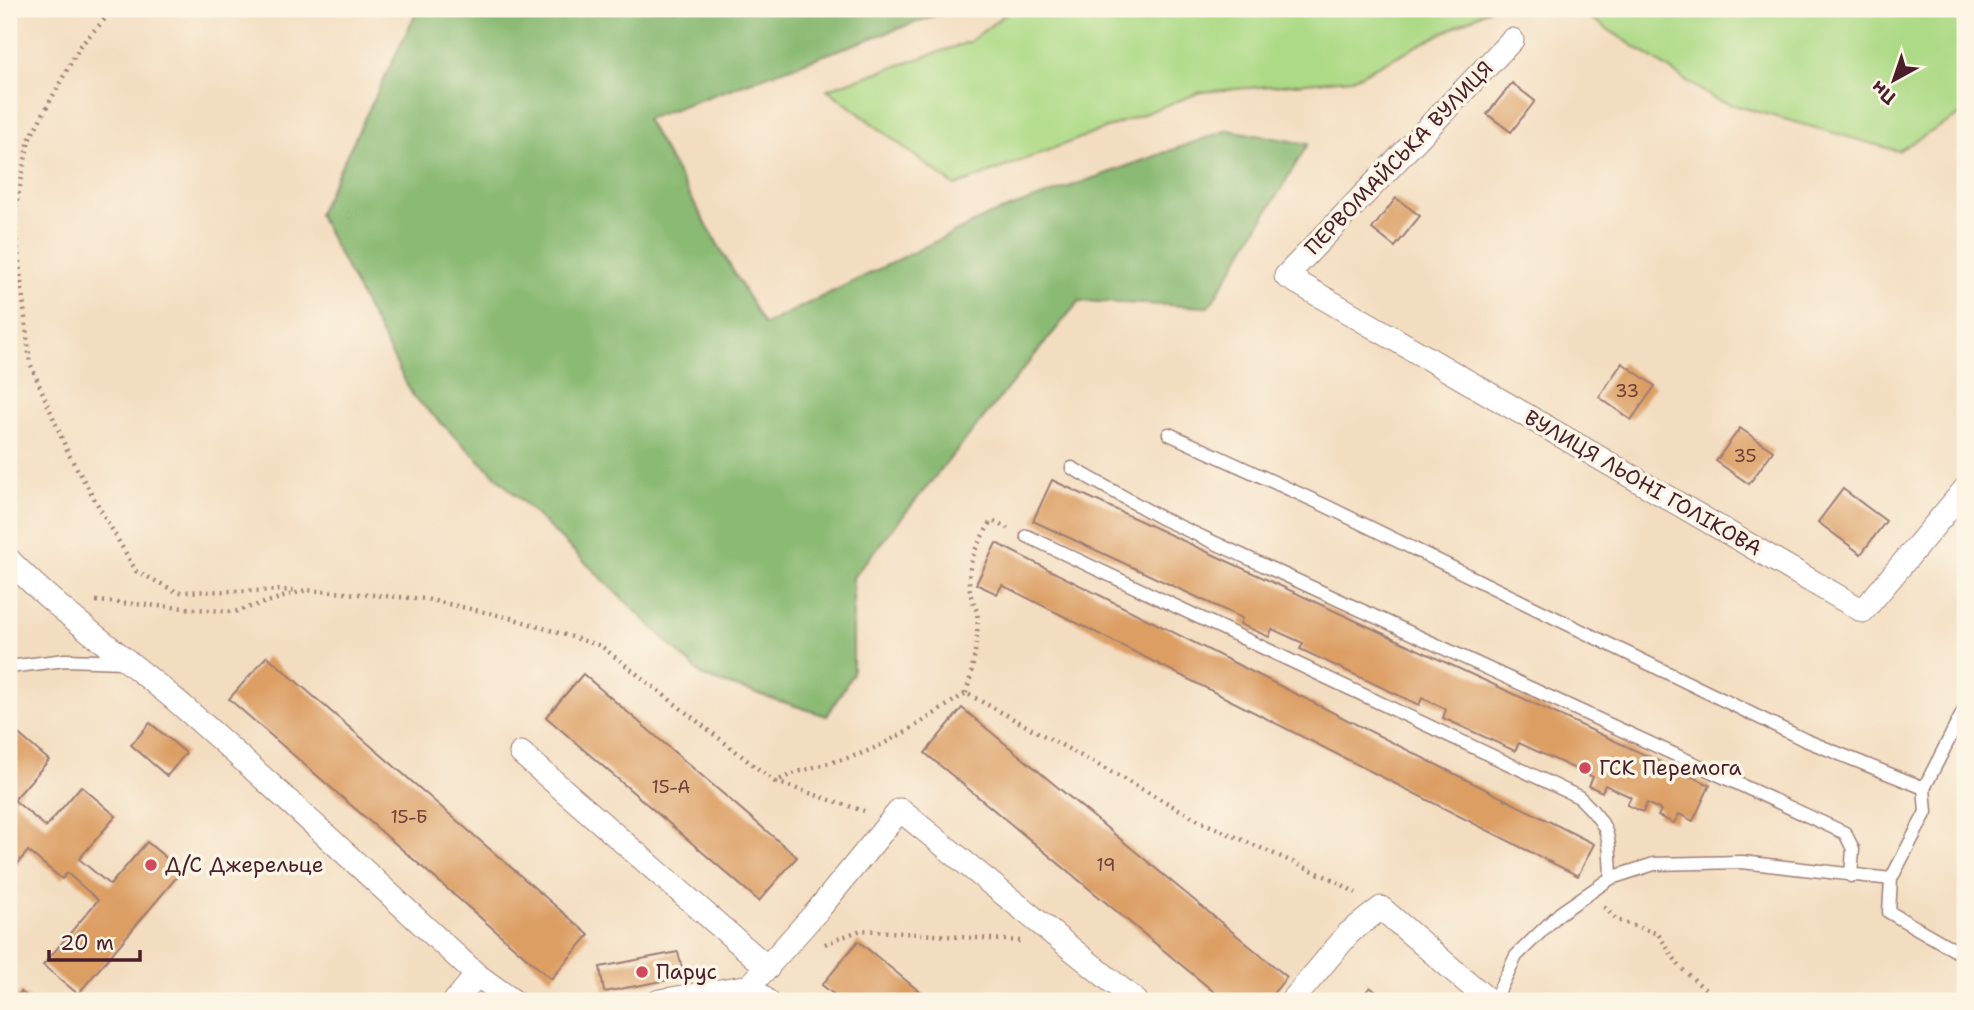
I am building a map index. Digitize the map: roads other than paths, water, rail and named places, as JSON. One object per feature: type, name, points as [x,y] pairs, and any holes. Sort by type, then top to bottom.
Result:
[{"type":"street","name":"ПЕРВОМАЙСЬКА ВУЛИЦЯ","points":[[1286,276],[1512,40]]},
{"type":"street","name":"ВУЛИЦЯ ЛЬОНІ ГОЛІКОВА","points":[[1286,276],[1863,611],[1965,489]]},
{"type":"street","points":[[9,560],[43,595],[132,663],[477,975],[513,1001]]},
{"type":"street","points":[[521,753],[774,961]]},
{"type":"street","points":[[659,1001],[759,994],[774,961],[900,810],[1136,1001]]},
{"type":"street","points":[[1292,1001],[1349,933],[1381,908],[1491,1001]]},
{"type":"street","points":[[455,1001],[477,975]]},
{"type":"lane","points":[[1169,434],[1326,506],[1805,740],[1924,788]]},
{"type":"lane","points":[[1072,468],[1161,518],[1845,833],[1853,849],[1851,876]]},
{"type":"lane","points":[[1027,536],[1579,797],[1601,817],[1609,837],[1611,878]]},
{"type":"lane","points":[[9,667],[65,660],[132,663]]},
{"type":"lane","points":[[1965,708],[1924,788],[1926,812],[1891,879],[1889,912],[1965,956]]},
{"type":"lane","points":[[1491,1001],[1516,956],[1560,913],[1611,878],[1654,864],[1742,862],[1891,879]]},
{"type":"place","name":"ГСК Перемога","points":[[1585,768]]},
{"type":"place","name":"Д/С Джерельце","points":[[151,865]]},
{"type":"place","name":"Парус","points":[[642,972]]}]
